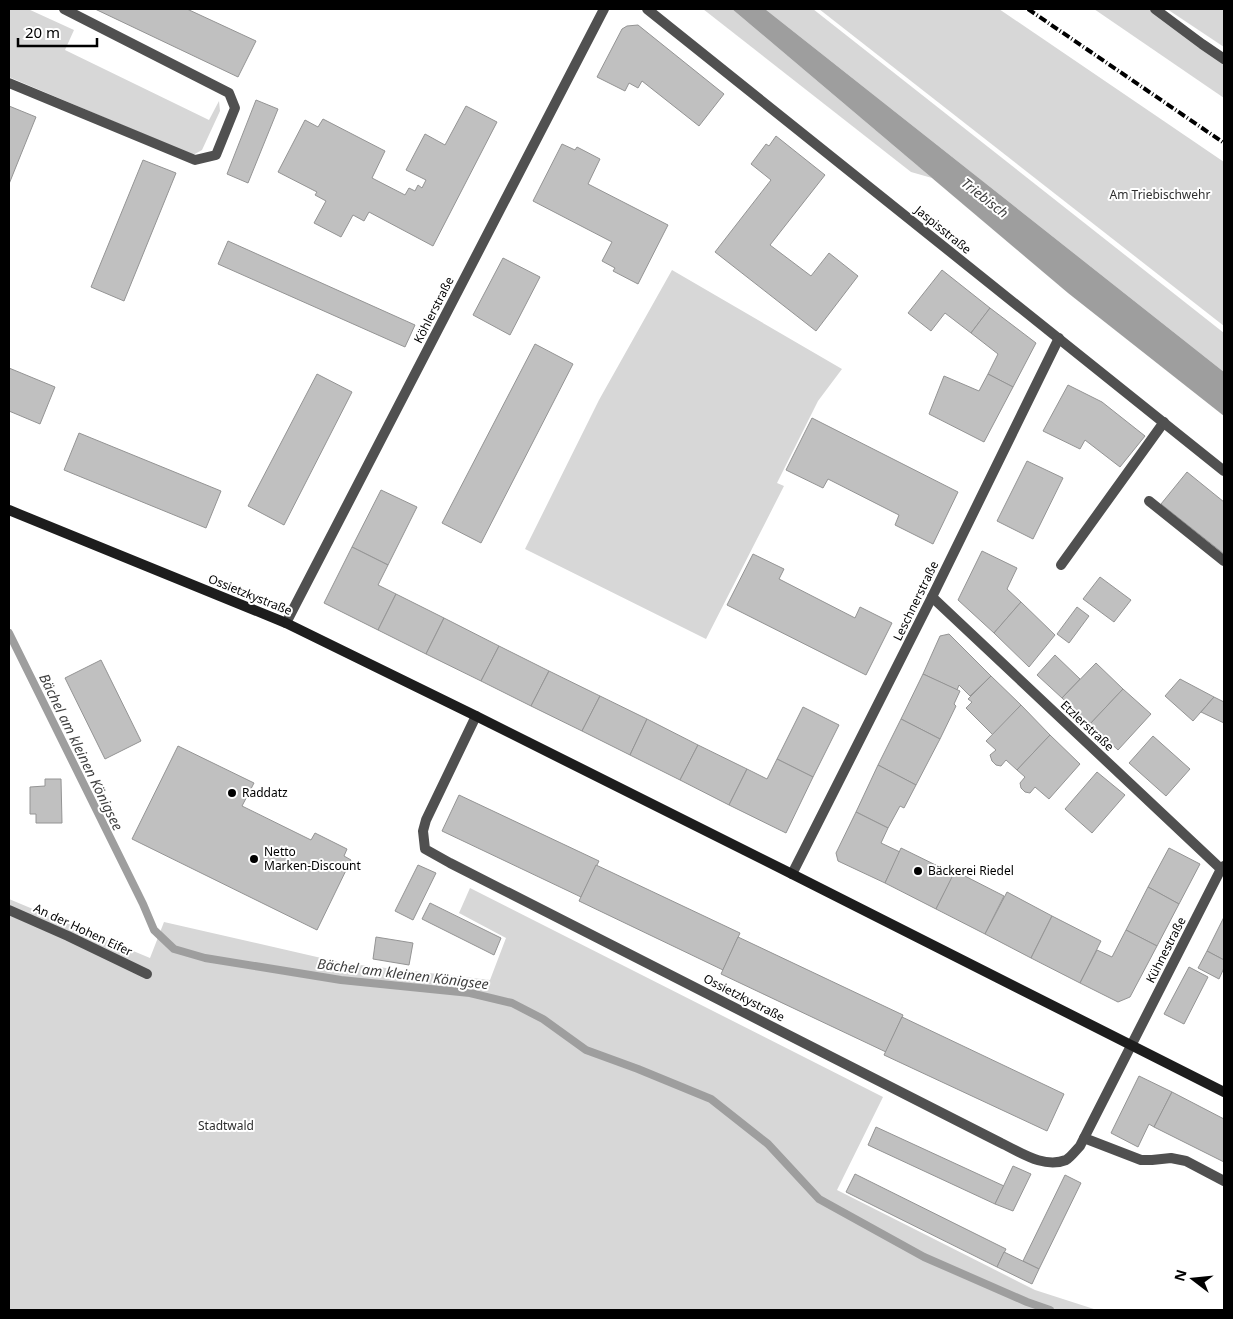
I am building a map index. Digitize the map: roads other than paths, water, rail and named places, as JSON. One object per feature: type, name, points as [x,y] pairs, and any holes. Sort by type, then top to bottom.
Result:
[{"type":"main road","name":"Ossietzkystraße","points":[[9,510],[286,622],[1224,1092]]},
{"type":"street","points":[[9,83],[196,160],[216,155],[235,108],[229,93],[64,9]]},
{"type":"street","name":"Köhlerstraße","points":[[286,622],[604,9]]},
{"type":"street","name":"Jaspisstraße","points":[[647,9],[1224,470]]},
{"type":"street","points":[[1155,9],[1224,59]]},
{"type":"street","name":"Leschnerstraße","points":[[792,874],[932,597],[1059,338]]},
{"type":"street","points":[[1062,565],[1164,422]]},
{"type":"street","points":[[1149,501],[1224,561]]},
{"type":"street","name":"Etzlerstraße","points":[[932,597],[1223,869]]},
{"type":"street","name":"Ossietzkystraße","points":[[476,716],[426,820],[423,831],[425,849],[551,915],[1001,1143],[1034,1159],[1052,1163],[1067,1159],[1080,1146],[1131,1045]]},
{"type":"street","name":"Kühnestraße","points":[[1131,1045],[1223,869]]},
{"type":"street","name":"An der Hohen Eifer","points":[[9,910],[147,974]]},
{"type":"street","points":[[1084,1138],[1141,1160],[1171,1158],[1186,1161],[1224,1181]]},
{"type":"water","name":"Triebisch","points":[[732,9],[765,9],[1224,372],[1224,416],[1068,293]]},
{"type":"waterway","name":"Bächel am kleinen Königsee","points":[[9,633],[143,904],[154,930],[174,949],[205,958],[341,980],[470,993],[512,1003],[543,1019],[586,1050],[711,1099],[768,1144],[819,1199],[924,1257],[1027,1302],[1050,1310]]},
{"type":"railway","points":[[1028,9],[1224,143]]},
{"type":"place","name":"Raddatz","points":[[232,793]]},
{"type":"place","name":"Netto Marken-Discount","points":[[254,859]]},
{"type":"place","name":"Bäckerei Riedel","points":[[918,871]]},
{"type":"park label","name":"Am Triebischwehr","points":[[1160,195]]},
{"type":"park label","name":"Stadtwald","points":[[226,1126]]}]
